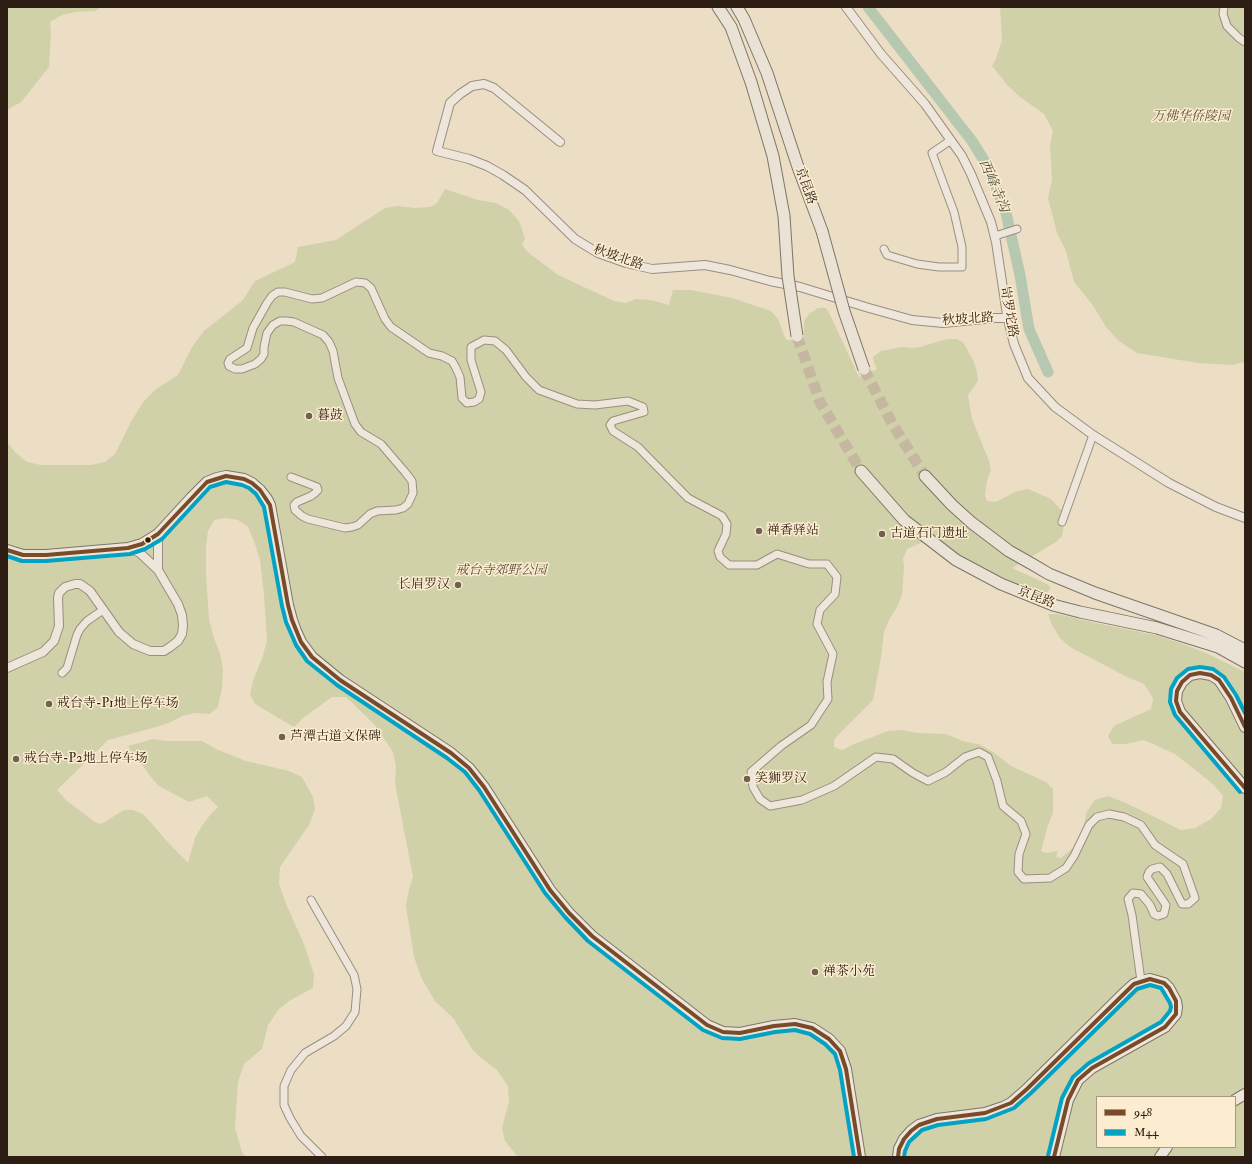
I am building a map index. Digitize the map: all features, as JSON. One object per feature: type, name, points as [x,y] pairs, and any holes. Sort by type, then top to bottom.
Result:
[{"type":"highway","name":"京昆路","points":[[718,7],[731,27],[751,82],[773,156],[784,216],[788,276],[796,336]]},
{"type":"highway","name":"京昆路","points":[[737,7],[744,19],[767,73],[798,167],[822,231],[844,311],[864,369]]},
{"type":"highway","name":"京昆路","points":[[861,471],[904,520],[956,560],[1001,584],[1053,604],[1080,612],[1157,628],[1218,647],[1245,662]]},
{"type":"highway","name":"京昆路","points":[[925,476],[972,523],[1009,551],[1049,574],[1095,593],[1216,635],[1245,650]]},
{"type":"main road","points":[[7,550],[23,555],[46,556],[128,548],[142,544],[158,534],[207,482],[217,478],[235,476],[252,483],[267,499],[272,515],[288,605],[301,642],[312,657],[340,680],[452,753],[469,768],[484,787],[550,890],[569,913],[592,936],[708,1025],[723,1032],[740,1033],[774,1026],[795,1024],[812,1028],[829,1039],[840,1051],[845,1065],[849,1082],[860,1157]]},
{"type":"main road","points":[[1245,727],[1231,698],[1219,680],[1211,675],[1200,673],[1190,676],[1182,682],[1177,691],[1176,701],[1180,712],[1245,788]]},
{"type":"main road","points":[[898,1157],[899,1149],[904,1139],[919,1125],[937,1118],[985,1113],[999,1109],[1011,1103],[1123,994],[1140,981],[1150,979],[1164,983],[1169,988],[1176,1000],[1176,1014],[1165,1027],[1092,1068],[1078,1080],[1068,1100],[1054,1157]]},
{"type":"main road","points":[[1236,1099],[1245,1094]]},
{"type":"main road","points":[[1160,1157],[1166,1148]]},
{"type":"street","name":"岢罗坨路","points":[[846,7],[881,54],[926,104],[972,174],[995,236],[1008,318],[1014,344],[1028,378],[1055,407],[1093,435],[1169,483],[1216,507],[1245,518]]},
{"type":"street","points":[[1224,7],[1223,14],[1227,26],[1245,42]]},
{"type":"street","name":"秋坡北路","points":[[560,142],[494,88],[484,84],[472,86],[450,103],[437,151],[469,159],[487,166],[503,175],[525,190],[575,239],[598,253],[626,263],[652,269],[705,265],[800,287],[912,320],[943,324],[994,318],[1008,318]]},
{"type":"street","points":[[884,249],[887,254],[917,264],[962,268],[962,247],[954,212],[932,153],[951,140]]},
{"type":"street","points":[[995,236],[1015,229]]},
{"type":"street","points":[[291,477],[317,487],[318,490],[311,496],[297,502],[294,505],[295,510],[308,519],[345,528],[358,525],[370,514],[377,511],[403,508],[408,504],[413,493],[412,482],[400,466],[381,444],[361,432],[355,424],[338,378],[333,351],[329,342],[323,335],[294,322],[280,321],[273,325],[267,332],[264,354],[261,359],[255,364],[242,369],[235,369],[229,366],[228,363],[230,359],[247,348],[253,328],[267,303],[272,296],[278,292],[285,292],[312,298],[322,298],[356,282],[365,283],[371,288],[385,319],[391,327],[429,353],[442,356],[452,361],[460,377],[462,398],[467,403],[474,402],[479,399],[481,392],[471,360],[471,347],[484,340],[495,341],[506,350],[526,378],[539,390],[577,404],[595,405],[628,402],[643,407],[644,412],[613,421],[610,425],[613,432],[638,447],[688,498],[722,516],[727,524],[726,534],[718,550],[720,557],[729,565],[757,565],[777,554],[809,564],[827,564],[837,577],[835,594],[820,610],[817,624],[833,654],[827,682],[828,699],[811,725],[782,746],[751,772],[753,787],[760,799],[770,806],[802,800],[834,786],[876,757],[893,759],[928,781],[946,772],[965,757],[979,752],[988,757],[997,781],[1003,806],[1022,821],[1026,834],[1019,854],[1018,872],[1024,879],[1050,878],[1066,868],[1074,856],[1089,825],[1097,816],[1109,814],[1124,817],[1141,825],[1154,845],[1183,864],[1195,898],[1188,904],[1182,904],[1167,874],[1160,867],[1152,869],[1147,878],[1166,905],[1164,914],[1158,916],[1154,914],[1150,905],[1141,894],[1133,893],[1128,899],[1132,915],[1140,981]]},
{"type":"street","points":[[1062,522],[1093,435]]},
{"type":"street","points":[[158,534],[158,570]]},
{"type":"street","points":[[7,668],[43,652],[54,641],[59,626],[59,593],[65,587],[75,584],[85,587],[90,591],[119,632],[133,644],[150,651],[164,651],[178,641],[182,634],[183,626],[182,615],[178,604],[158,570],[140,553],[128,548]]},
{"type":"street","points":[[62,673],[67,668],[80,629],[87,621],[103,610]]},
{"type":"street","points":[[312,900],[354,975],[357,989],[355,1012],[346,1026],[334,1036],[304,1053],[291,1070],[284,1086],[284,1105],[290,1118],[301,1136],[322,1157]]},
{"type":"green space","points":[[7,7],[101,7],[95,11],[75,12],[62,15],[50,22],[51,32],[49,67],[21,102],[7,110]]},
{"type":"green space","name":"万佛华侨陵园","points":[[1000,7],[1245,7],[1244,362],[1233,365],[1198,363],[1137,353],[1119,341],[1106,327],[1092,304],[1074,282],[1066,251],[1057,233],[1048,198],[1052,180],[1050,145],[1053,131],[1044,114],[1020,97],[1008,86],[992,66],[996,59],[1002,40]]},
{"type":"green space","name":"戒台寺郊野公园","points":[[445,189],[478,200],[496,203],[509,210],[519,221],[525,238],[522,245],[529,253],[558,275],[614,301],[626,303],[635,299],[651,300],[669,305],[673,290],[691,290],[732,298],[771,311],[778,319],[786,340],[804,339],[804,321],[810,313],[818,308],[826,308],[859,377],[877,369],[873,357],[881,351],[902,347],[920,347],[947,339],[956,339],[963,342],[974,362],[977,372],[978,381],[968,395],[972,419],[989,461],[991,470],[987,480],[985,496],[987,501],[996,502],[1017,491],[1028,489],[1051,499],[1064,513],[1065,520],[1062,536],[1056,542],[1012,568],[1047,584],[1051,588],[1045,595],[1015,586],[963,558],[942,542],[923,542],[907,549],[903,559],[904,567],[902,595],[884,632],[873,700],[834,740],[834,747],[842,750],[888,731],[903,730],[917,733],[946,734],[963,741],[981,745],[1011,766],[1046,782],[1053,789],[1053,813],[1041,851],[1047,853],[1058,851],[1056,857],[1061,858],[1074,847],[1082,833],[1087,811],[1095,800],[1108,796],[1181,830],[1195,828],[1211,819],[1221,808],[1223,796],[1213,784],[1175,754],[1144,740],[1126,744],[1112,744],[1108,736],[1114,726],[1151,709],[1153,698],[1144,684],[1127,677],[1070,647],[1060,638],[1052,625],[1048,614],[1057,614],[1155,635],[1206,653],[1245,672],[1245,1157],[518,1157],[505,1141],[502,1128],[509,1102],[508,1086],[497,1070],[472,1049],[454,1019],[435,1001],[422,979],[414,957],[406,906],[413,877],[397,794],[395,781],[396,766],[393,752],[374,724],[346,697],[332,697],[303,718],[294,727],[255,704],[250,694],[267,640],[260,560],[248,527],[238,520],[225,518],[214,520],[208,531],[206,546],[209,619],[223,669],[222,688],[218,707],[210,714],[195,713],[182,716],[169,723],[108,740],[57,790],[67,801],[95,822],[101,824],[124,810],[133,810],[143,814],[188,863],[195,838],[203,824],[218,807],[207,796],[189,802],[159,786],[133,755],[128,746],[153,739],[166,741],[202,741],[216,749],[246,761],[289,771],[302,777],[313,797],[315,809],[309,825],[280,867],[279,884],[304,944],[314,974],[313,988],[289,1001],[278,1010],[268,1025],[262,1049],[244,1064],[238,1082],[235,1128],[242,1152],[246,1157],[7,1157],[7,442],[15,452],[27,462],[41,465],[91,465],[105,462],[115,454],[132,420],[144,401],[156,389],[178,375],[192,347],[204,331],[243,300],[255,281],[295,262],[298,247],[336,240],[385,208],[397,206],[415,208],[430,207],[437,203]]},
{"type":"waterway","name":"西峰寺沟","points":[[868,7],[972,141],[985,162],[1006,213],[1020,275],[1029,329],[1048,372]]},
{"type":"tunnel","points":[[797,336],[820,402],[861,471]]},
{"type":"tunnel","points":[[864,369],[893,425],[925,476]]},
{"type":"transit line","name":"948","points":[[7,550],[23,555],[46,555],[128,548],[142,544],[158,534],[207,482],[226,476],[244,479],[252,483],[260,490],[270,505],[292,620],[301,642],[312,657],[340,680],[451,753],[469,768],[484,787],[550,890],[569,913],[592,936],[707,1025],[723,1032],[740,1033],[774,1026],[795,1024],[812,1028],[829,1039],[840,1051],[846,1069],[860,1157]]},
{"type":"transit line","name":"M44","points":[[7,556],[22,561],[46,561],[130,554],[145,549],[162,539],[210,487],[226,482],[249,488],[256,494],[264,507],[286,622],[296,645],[307,661],[337,685],[447,758],[465,772],[479,790],[545,893],[565,917],[588,941],[703,1030],[722,1038],[740,1039],[775,1032],[795,1030],[810,1034],[825,1044],[835,1054],[840,1070],[854,1157]]},
{"type":"transit line","name":"M44","points":[[1240,792],[1175,715],[1170,702],[1171,689],[1177,678],[1188,669],[1200,667],[1213,669],[1224,677],[1236,695],[1245,713]]},
{"type":"transit line","name":"948","points":[[1245,727],[1231,698],[1219,680],[1211,675],[1200,673],[1190,675],[1182,682],[1177,691],[1176,701],[1180,712],[1245,788]]},
{"type":"transit line","name":"948","points":[[898,1157],[899,1149],[904,1139],[919,1125],[937,1119],[985,1113],[1011,1103],[1134,984],[1150,979],[1164,983],[1169,988],[1176,1001],[1176,1014],[1165,1027],[1092,1068],[1078,1080],[1068,1100],[1054,1157]]},
{"type":"transit line","name":"M44","points":[[904,1157],[909,1142],[922,1130],[938,1125],[986,1119],[1014,1108],[1137,989],[1150,985],[1161,988],[1171,1007],[1170,1011],[1161,1022],[1089,1063],[1073,1077],[1062,1098],[1048,1156]]},
{"type":"place","name":"暮鼓","points":[[309,416]]},
{"type":"place","name":"禅香驿站","points":[[759,531]]},
{"type":"place","name":"古道石门遗址","points":[[882,534]]},
{"type":"place","name":"长眉罗汉","points":[[458,585]]},
{"type":"place","name":"戒台寺-P1地上停车场","points":[[49,704]]},
{"type":"place","name":"芦潭古道文保碑","points":[[282,737]]},
{"type":"place","name":"戒台寺-P2地上停车场","points":[[16,759]]},
{"type":"place","name":"笑狮罗汉","points":[[747,779]]},
{"type":"place","name":"禅茶小苑","points":[[815,972]]}]
